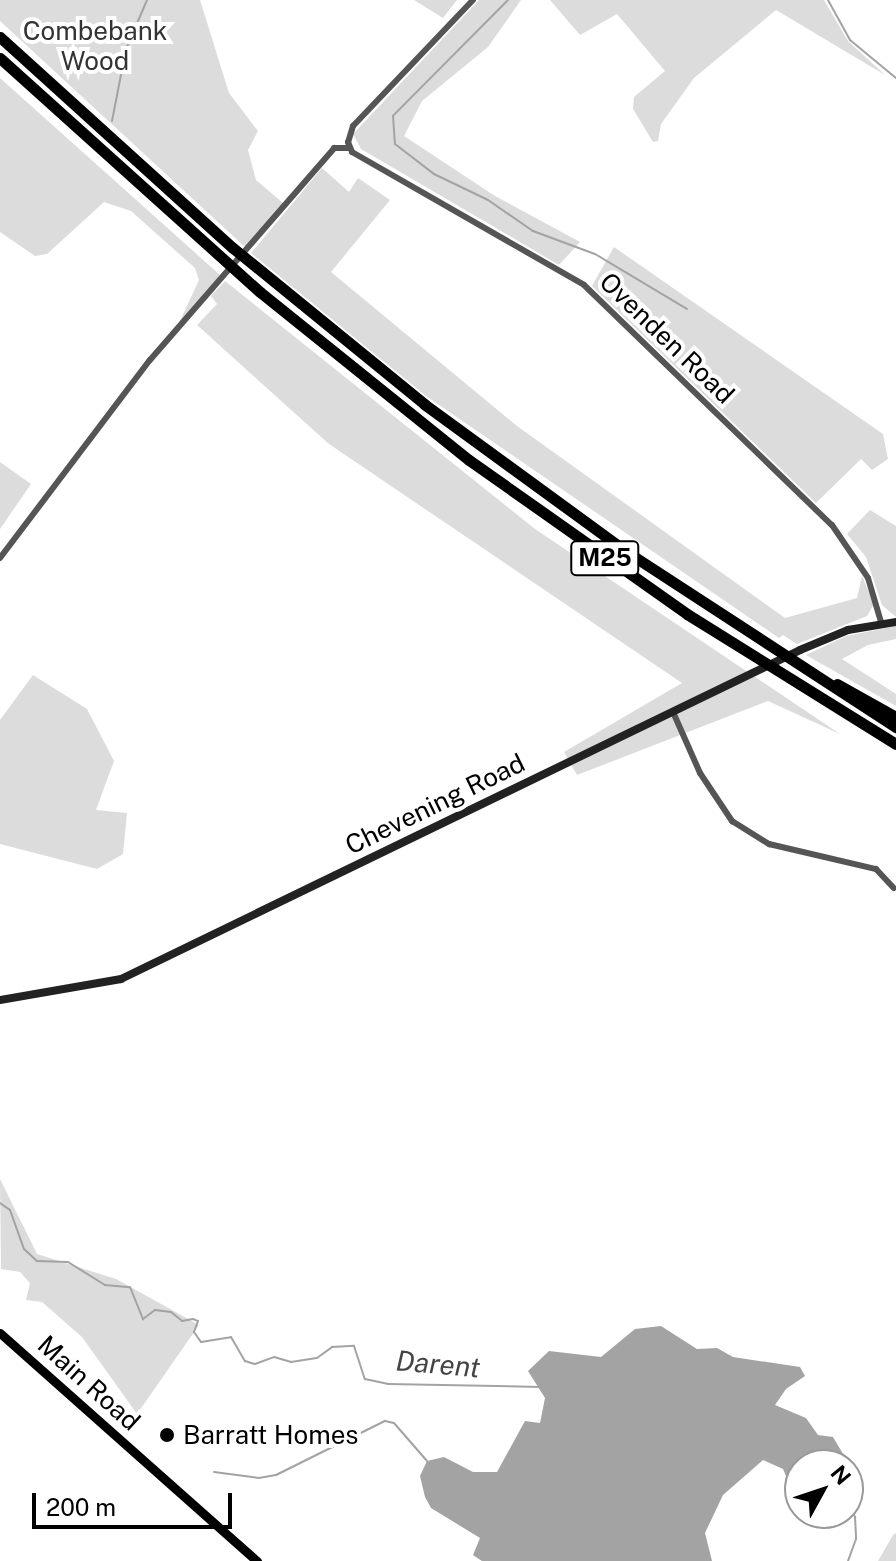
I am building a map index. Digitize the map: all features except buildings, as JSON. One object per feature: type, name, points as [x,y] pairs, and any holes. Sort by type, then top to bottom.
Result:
[{"type":"highway","name":"M25","points":[[0,37],[206,224],[378,368],[576,516],[896,727]]},
{"type":"highway","name":"M25","points":[[0,58],[250,285],[444,441],[687,614],[896,744]]},
{"type":"highway","name":"M25","points":[[801,666],[896,717]]},
{"type":"main road","points":[[881,622],[896,622]]},
{"type":"main road","name":"Chevening Road","points":[[0,1000],[121,979],[800,650],[881,622]]},
{"type":"main road","name":"Main Road","points":[[0,1333],[257,1561]]},
{"type":"street","points":[[0,558],[93,430],[349,133],[370,104],[473,0]]},
{"type":"street","points":[[334,148],[350,148],[349,133]]},
{"type":"street","name":"Ovenden Road","points":[[350,148],[364,161],[584,285],[832,525],[868,578],[881,622]]},
{"type":"street","points":[[673,712],[700,773],[732,821],[769,844],[876,869],[894,888]]},
{"type":"green space","name":"Combebank Wood","points":[[0,0],[200,0],[229,93],[258,131],[248,150],[256,180],[283,203],[245,247],[0,21]]},
{"type":"green space","points":[[414,0],[457,0],[443,18]]},
{"type":"green space","points":[[479,0],[521,0],[488,47],[422,101],[404,136],[495,196],[580,242],[559,265],[361,149],[353,134]]},
{"type":"green space","points":[[550,0],[824,0],[848,41],[885,75],[776,10],[694,78],[661,124],[658,141],[653,142],[633,109],[634,97],[665,71],[617,14],[580,35]]},
{"type":"green space","points":[[0,78],[220,275],[179,323],[199,280],[195,268],[131,211],[104,202],[47,254],[35,256],[0,232]]},
{"type":"green space","points":[[322,168],[349,192],[358,178],[390,200],[331,272],[517,426],[785,618],[857,598],[862,576],[874,604],[867,616],[797,644],[783,635],[779,638],[426,396],[251,253]]},
{"type":"green space","points":[[614,247],[883,434],[888,459],[872,470],[861,459],[816,503],[592,286]]},
{"type":"green space","points":[[225,281],[535,529],[840,734],[768,701],[577,775],[564,752],[682,683],[329,444],[197,325],[217,304],[211,296]]},
{"type":"green space","points":[[0,462],[31,484],[0,529]]},
{"type":"green space","points":[[870,510],[896,526],[896,617],[882,605],[866,557],[847,534]]},
{"type":"green space","points":[[896,626],[896,639],[868,645],[842,659],[896,694],[896,706],[806,655],[846,636]]},
{"type":"green space","points":[[33,675],[87,709],[114,761],[96,810],[127,813],[123,854],[97,869],[0,844],[0,720]]},
{"type":"green space","points":[[0,1179],[37,1254],[116,1279],[199,1325],[137,1414],[82,1337],[42,1302],[26,1300],[30,1283],[20,1272],[1,1269]]},
{"type":"green space","points":[[896,1533],[896,1561],[878,1561],[893,1535]]},
{"type":"shaded area","points":[[661,1326],[697,1349],[717,1348],[733,1357],[800,1367],[805,1376],[786,1389],[775,1405],[806,1418],[818,1435],[833,1437],[840,1449],[784,1449],[784,1471],[763,1460],[723,1495],[705,1533],[712,1561],[482,1561],[473,1555],[480,1538],[431,1508],[425,1497],[420,1476],[427,1461],[444,1457],[473,1472],[497,1472],[525,1421],[540,1423],[545,1398],[528,1371],[549,1351],[601,1357],[635,1329]]},
{"type":"waterway","points":[[112,121],[126,49],[147,0]]},
{"type":"waterway","points":[[508,0],[393,116],[395,144],[434,174],[488,200],[533,231],[595,254],[687,309]]},
{"type":"waterway","points":[[828,0],[850,40],[896,78]]},
{"type":"waterway","name":"Darent","points":[[0,1203],[10,1210],[24,1249],[37,1261],[68,1262],[105,1285],[130,1287],[143,1319],[155,1310],[171,1312],[182,1321],[198,1321],[194,1332],[201,1342],[231,1337],[245,1361],[255,1364],[274,1357],[291,1362],[317,1358],[332,1347],[354,1346],[365,1379],[388,1384],[540,1387]]},
{"type":"waterway","points":[[214,1472],[259,1478],[276,1475],[385,1421],[394,1423],[427,1461]]},
{"type":"waterway","name":"Darent","points":[[848,1561],[856,1539],[856,1529]]},
{"type":"place","name":"Barratt Homes","points":[[167,1435]]}]
